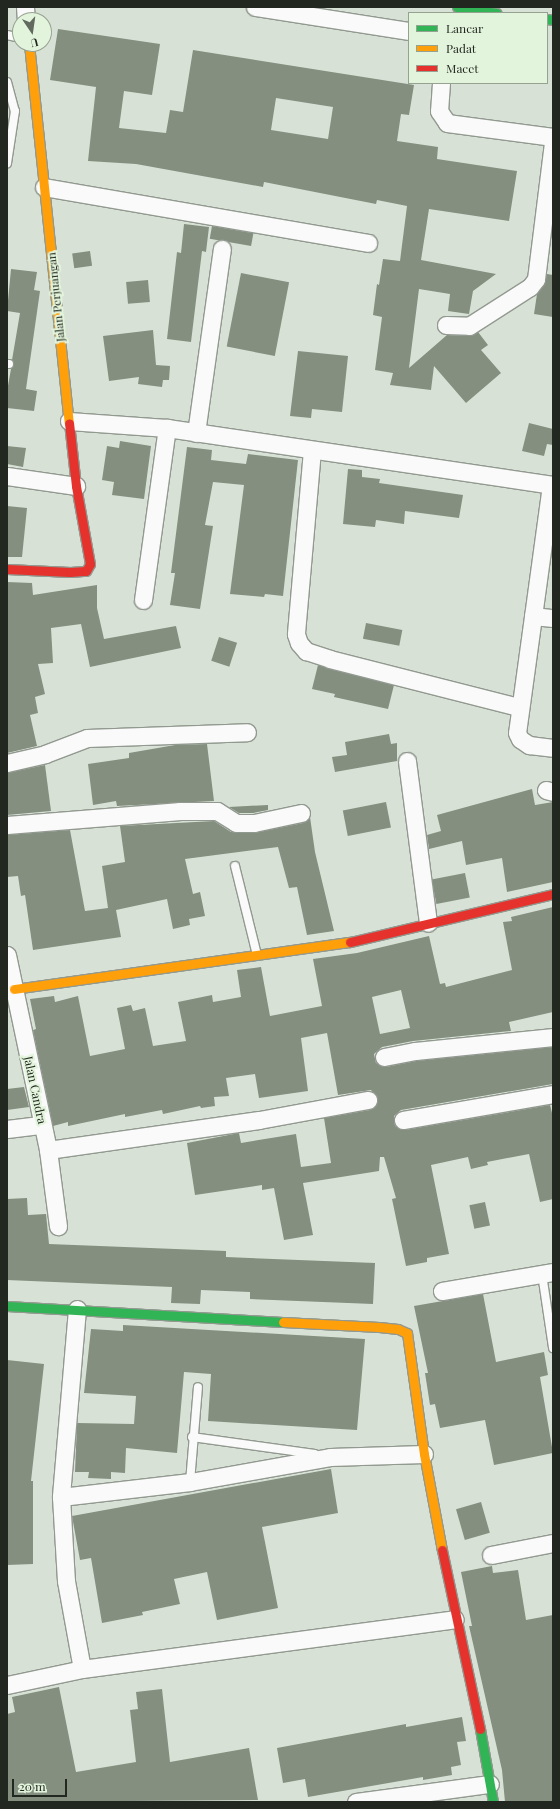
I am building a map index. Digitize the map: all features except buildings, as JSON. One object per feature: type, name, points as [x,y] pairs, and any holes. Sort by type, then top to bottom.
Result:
[{"type":"main road","points":[[457,7],[490,12]]},
{"type":"main road","name":"Jalan Perjuangan","points":[[7,569],[86,571],[90,564],[76,486],[30,52]]},
{"type":"main road","points":[[14,989],[354,941],[553,894]]},
{"type":"main road","points":[[7,1306],[398,1329],[407,1333],[409,1338],[424,1454],[455,1619],[486,1756],[493,1802]]},
{"type":"street","points":[[255,7],[408,31]]},
{"type":"street","points":[[441,84],[439,111],[447,123],[553,137]]},
{"type":"street","points":[[446,325],[469,326],[530,287],[536,279],[553,143]]},
{"type":"street","points":[[44,187],[368,244]]},
{"type":"street","points":[[196,433],[222,249]]},
{"type":"street","points":[[69,421],[167,428],[552,485],[534,616],[519,707],[517,733],[520,739],[529,745],[553,748]]},
{"type":"street","points":[[143,600],[167,428]]},
{"type":"street","points":[[312,450],[296,634],[299,644],[306,651],[330,658],[519,707]]},
{"type":"street","points":[[7,476],[76,486]]},
{"type":"street","points":[[534,616],[553,618]]},
{"type":"street","points":[[7,763],[45,754],[87,738],[247,732]]},
{"type":"street","points":[[407,761],[428,923]]},
{"type":"street","points":[[7,825],[180,811],[217,812],[236,823],[254,823],[301,813]]},
{"type":"street","name":"Jalan Candra","points":[[7,955],[48,1150],[58,1226]]},
{"type":"street","points":[[384,1057],[415,1051],[553,1037]]},
{"type":"street","points":[[403,1120],[553,1094]]},
{"type":"street","points":[[48,1150],[259,1120],[368,1100]]},
{"type":"street","points":[[7,1129],[42,1125]]},
{"type":"street","points":[[442,1291],[548,1273]]},
{"type":"street","points":[[76,1309],[61,1497],[66,1580],[82,1670]]},
{"type":"street","points":[[61,1497],[190,1482],[330,1457],[424,1454]]},
{"type":"street","points":[[491,1555],[553,1543]]},
{"type":"street","points":[[7,1684],[82,1670],[455,1619]]},
{"type":"street","points":[[356,1802],[490,1784]]},
{"type":"lane","points":[[7,82],[15,111],[7,163]]},
{"type":"lane","points":[[236,866],[258,955]]},
{"type":"lane","points":[[548,1273],[553,1348]]},
{"type":"lane","points":[[190,1482],[192,1437],[198,1387]]},
{"type":"lane","points":[[192,1437],[330,1457]]},
{"type":"traffic: fast","points":[[457,7],[490,12]]},
{"type":"traffic: fast","points":[[548,19],[553,20]]},
{"type":"traffic: fast","points":[[7,1306],[283,1322]]},
{"type":"traffic: fast","points":[[480,1729],[493,1802]]},
{"type":"traffic: slow","points":[[30,52],[69,423]]},
{"type":"traffic: slow","points":[[14,989],[350,942]]},
{"type":"traffic: slow","points":[[283,1322],[379,1327],[398,1329],[407,1333],[424,1454],[442,1550]]},
{"type":"traffic: jam","points":[[7,569],[70,572],[86,571],[90,564],[76,486],[69,423]]},
{"type":"traffic: jam","points":[[350,942],[553,894]]},
{"type":"traffic: jam","points":[[442,1550],[480,1729]]}]
